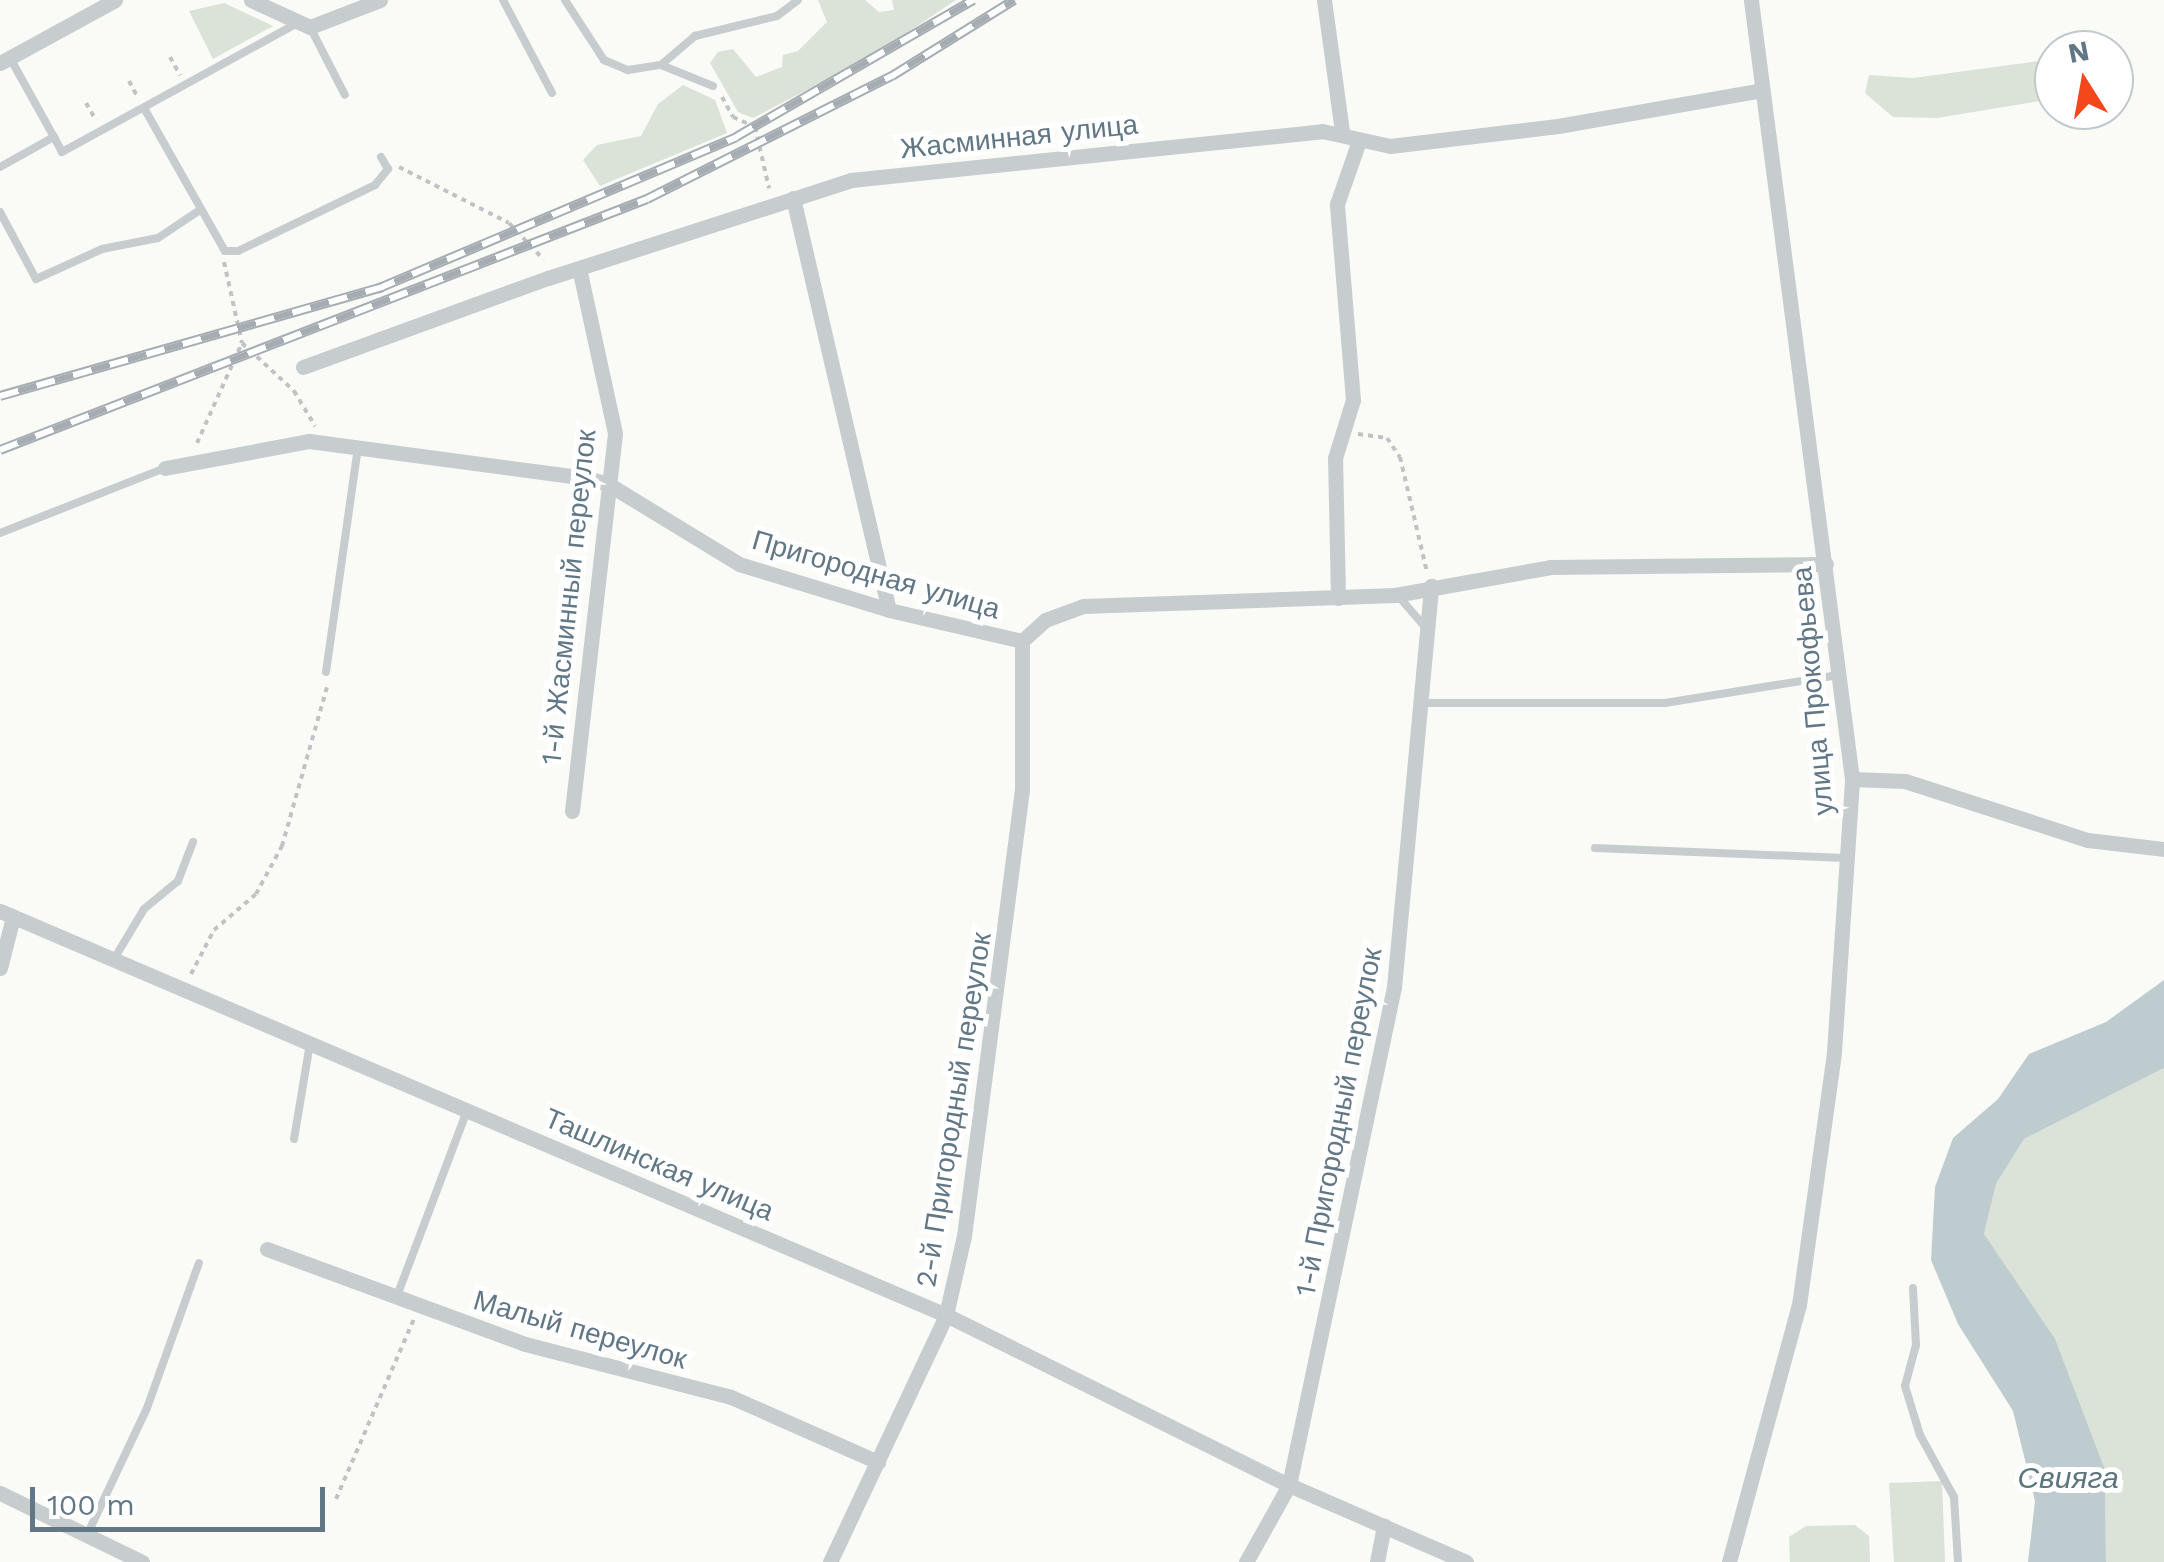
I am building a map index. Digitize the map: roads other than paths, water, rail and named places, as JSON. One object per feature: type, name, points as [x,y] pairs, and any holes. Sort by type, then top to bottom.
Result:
[{"type":"street","points":[[5,60],[115,0]]},
{"type":"street","points":[[251,0],[303,26],[380,0]]},
{"type":"street","points":[[1324,0],[1342,132],[1358,142],[1390,146],[1558,126],[1762,90]]},
{"type":"street","name":"улица Прокофьева","points":[[1731,1556],[1799,1305],[1834,1052],[1850,858],[1852,779],[1751,0]]},
{"type":"street","name":"Жасминная улица","points":[[303,367],[851,180],[1342,132]]},
{"type":"street","points":[[1338,598],[1335,458],[1353,400],[1337,204],[1358,142]]},
{"type":"street","points":[[785,201],[889,610]]},
{"type":"street","name":"1-й Жасминный переулок","points":[[572,811],[615,433],[580,272]]},
{"type":"street","name":"Пригородная улица","points":[[165,468],[310,441],[358,452],[608,484],[738,564],[889,610],[1022,641],[1046,620],[1083,606],[1396,595],[1550,567],[1826,564]]},
{"type":"street","name":"1-й Пригородный переулок","points":[[1289,1485],[1394,987],[1431,586]]},
{"type":"street","name":"2-й Пригородный переулок","points":[[830,1562],[946,1314],[964,1236],[1008,940],[1022,791],[1022,641]]},
{"type":"street","points":[[1852,779],[1906,781],[2088,840],[2164,849]]},
{"type":"street","points":[[0,968],[7,914]]},
{"type":"street","name":"Ташлинская улица","points":[[7,914],[946,1314],[1289,1485],[1466,1562]]},
{"type":"street","name":"Малый переулок","points":[[267,1249],[395,1300],[525,1344],[730,1397],[878,1462]]},
{"type":"street","points":[[1246,1562],[1289,1485]]},
{"type":"street","points":[[0,1493],[142,1562]]},
{"type":"street","points":[[1376,1562],[1384,1526]]},
{"type":"lane","points":[[503,0],[552,93]]},
{"type":"lane","points":[[565,0],[604,60],[628,70],[661,66],[713,86]]},
{"type":"lane","points":[[661,66],[695,36],[777,16],[798,0]]},
{"type":"lane","points":[[5,60],[62,152],[303,26],[345,95]]},
{"type":"lane","points":[[144,108],[197,212],[225,251],[238,252],[376,185],[388,170],[381,157]]},
{"type":"lane","points":[[0,167],[54,137]]},
{"type":"lane","points":[[0,212],[36,279],[102,248],[158,238],[197,212]]},
{"type":"lane","points":[[326,672],[358,452]]},
{"type":"lane","points":[[0,533],[165,468]]},
{"type":"lane","points":[[1396,595],[1410,604],[1426,631]]},
{"type":"lane","points":[[1419,702],[1665,704],[1838,675]]},
{"type":"lane","points":[[114,959],[144,909],[178,881],[194,842]]},
{"type":"lane","points":[[1595,848],[1850,858]]},
{"type":"lane","points":[[294,1139],[310,1043]]},
{"type":"lane","points":[[395,1300],[467,1110]]},
{"type":"lane","points":[[87,1535],[148,1408],[199,1263]]},
{"type":"lane","points":[[1913,1288],[1916,1345],[1905,1386],[1920,1434],[1954,1497],[1958,1562]]},
{"type":"water","name":"Свияга","points":[[2164,980],[2164,1068],[2024,1139],[1996,1184],[1984,1234],[2055,1339],[2105,1470],[2106,1562],[2028,1562],[2035,1501],[2013,1411],[1958,1324],[1931,1260],[1935,1187],[1953,1138],[1998,1099],[2029,1054],[2106,1022]]},
{"type":"railway","points":[[377,289],[736,137],[973,0]]},
{"type":"railway","points":[[0,450],[647,199],[892,76],[1014,0]]},
{"type":"railway","points":[[0,396],[383,287]]}]
